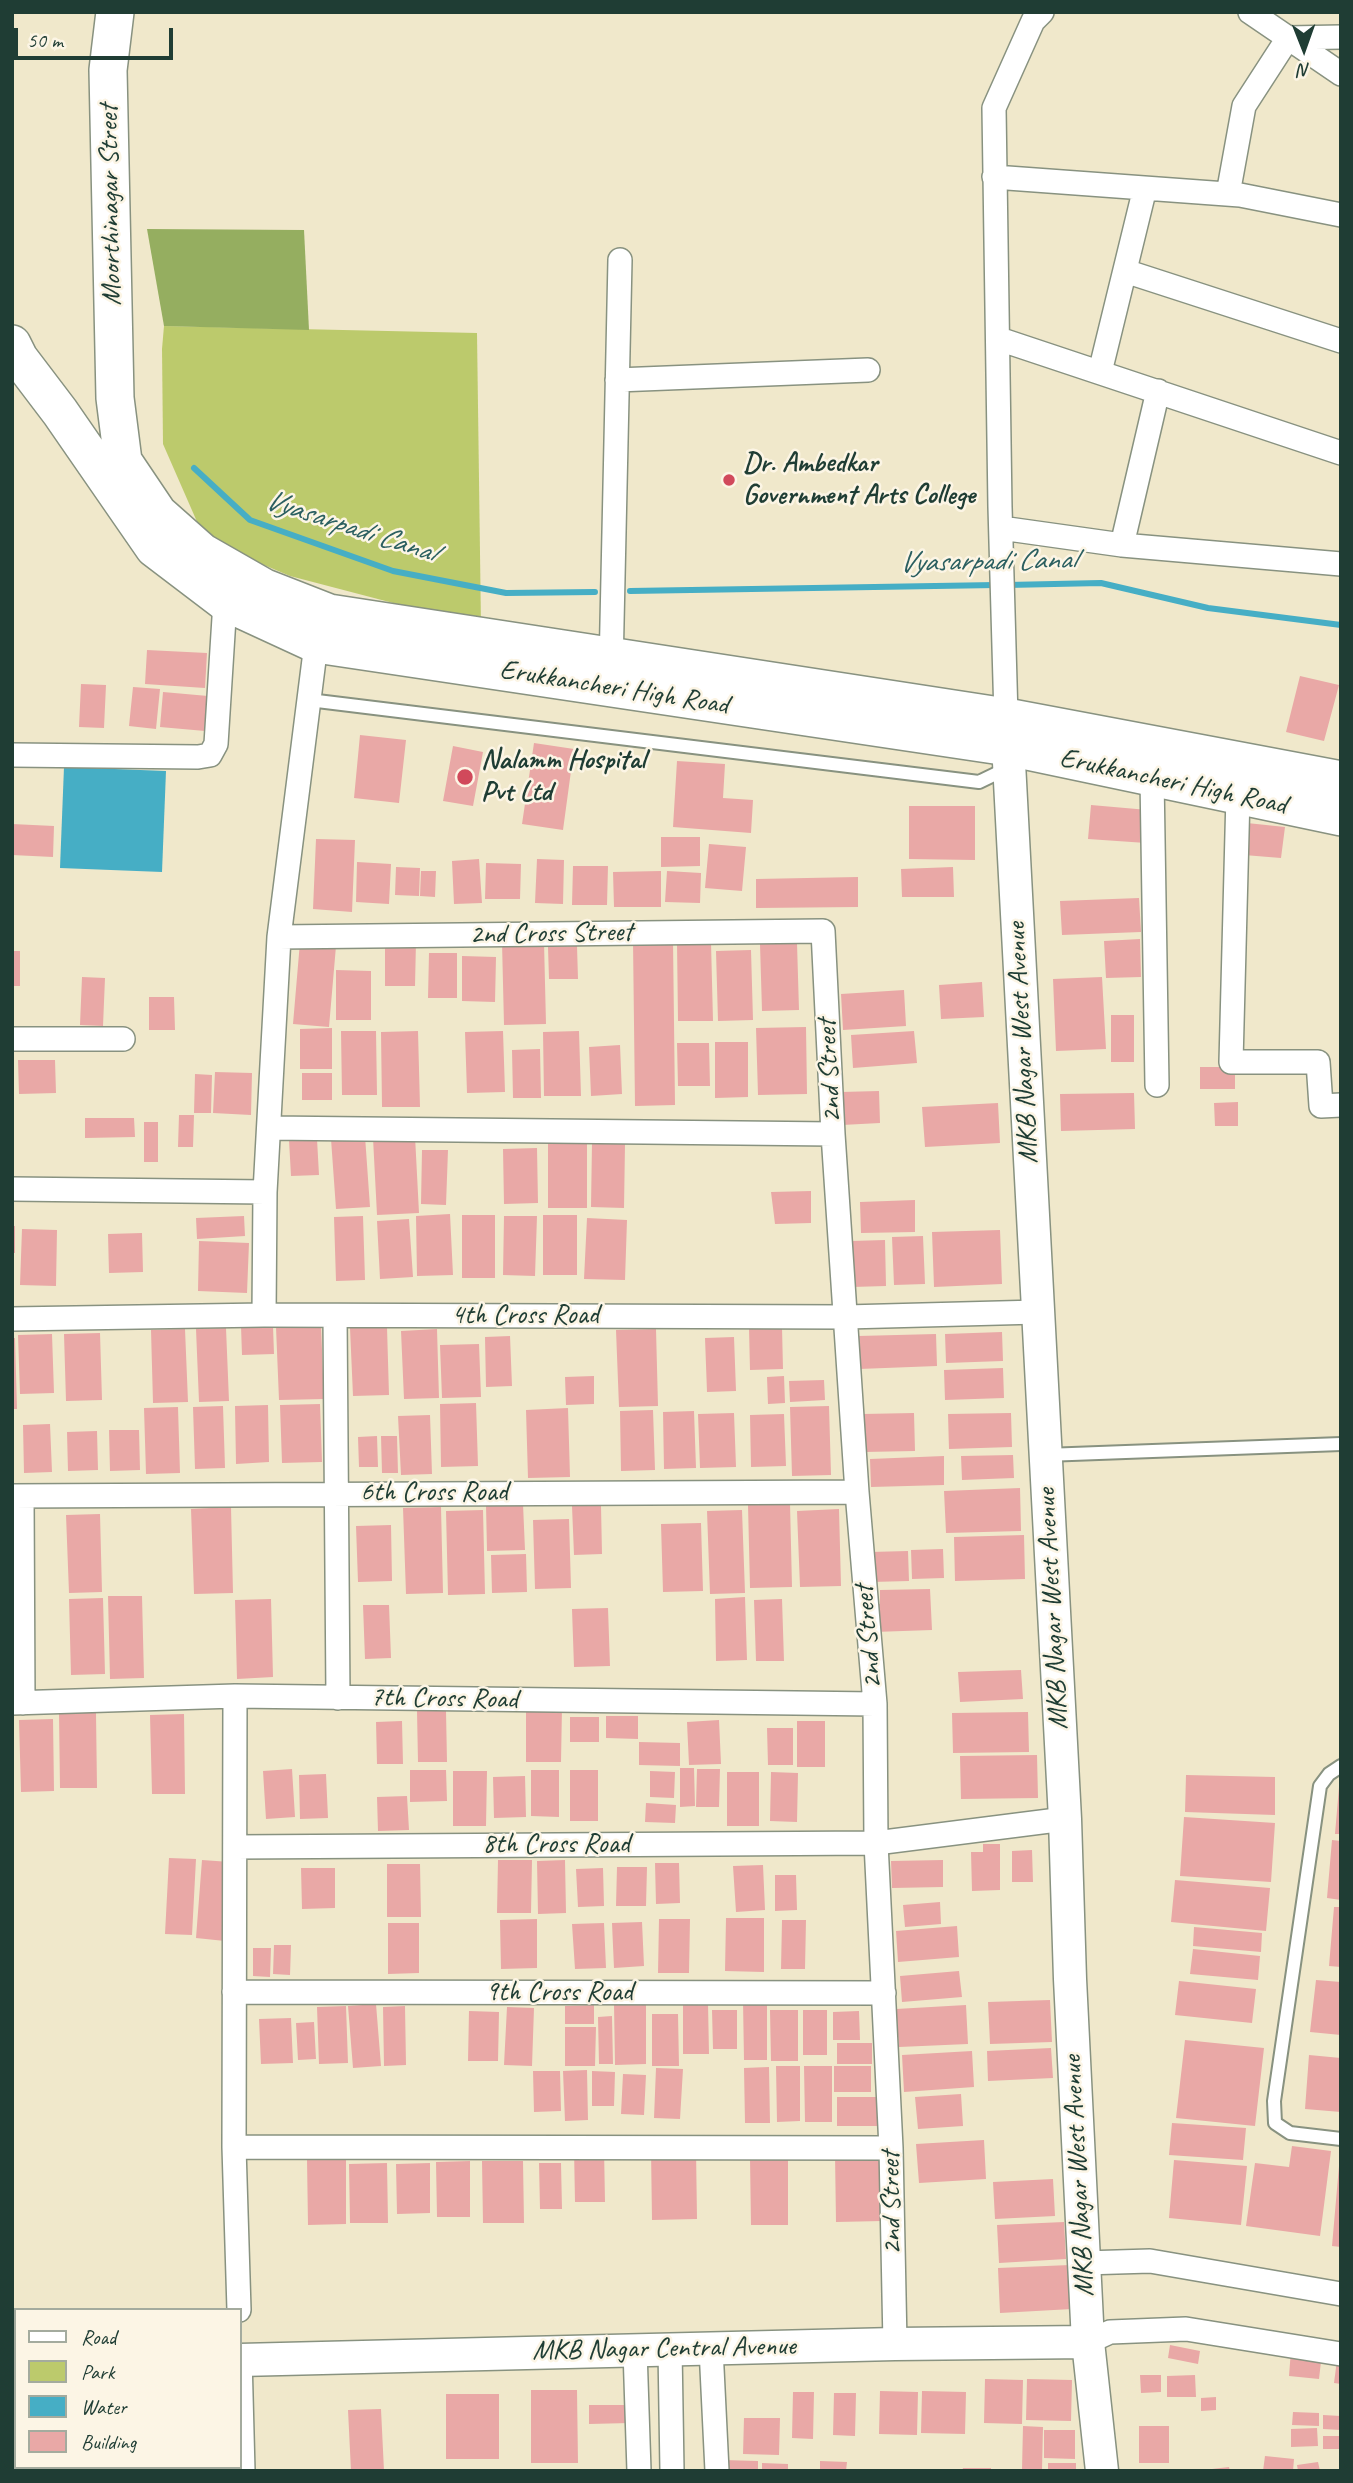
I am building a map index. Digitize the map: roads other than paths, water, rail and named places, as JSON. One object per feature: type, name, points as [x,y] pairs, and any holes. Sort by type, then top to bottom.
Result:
[{"type":"main road","name":"Moorthinagar Street","points":[[115,12],[108,70],[115,398],[123,461],[158,513],[202,552],[265,588],[329,613],[612,673]]},
{"type":"main road","name":"Erukkancheri High Road","points":[[15,353],[60,412],[154,548],[225,602],[316,643],[612,673],[1008,744],[1152,778],[1341,817]]},
{"type":"main road","points":[[1008,744],[1341,780]]},
{"type":"main road","name":"MKB Nagar West Avenue","points":[[1008,744],[1065,1819],[1070,1993],[1088,2342],[1102,2471]]},
{"type":"main road","name":"MKB Nagar Central Avenue","points":[[242,2359],[1088,2342]]},
{"type":"street","points":[[1008,744],[1002,585],[994,108],[1033,21],[1042,12]]},
{"type":"street","points":[[1250,12],[1341,74]]},
{"type":"street","points":[[1288,38],[1341,37]]},
{"type":"street","points":[[1228,194],[1244,106],[1288,38]]},
{"type":"street","points":[[994,177],[1228,194],[1341,215]]},
{"type":"street","points":[[1100,372],[1145,188]]},
{"type":"street","points":[[612,673],[620,260]]},
{"type":"street","points":[[1125,271],[1341,341]]},
{"type":"street","points":[[999,339],[1341,453]]},
{"type":"street","points":[[617,380],[868,370]]},
{"type":"street","points":[[1122,545],[1158,391]]},
{"type":"street","points":[[1001,528],[1122,545],[1341,564]]},
{"type":"street","points":[[12,755],[210,755],[216,744],[225,602]]},
{"type":"street","points":[[264,1315],[265,1192],[279,937],[316,643]]},
{"type":"street","points":[[1152,778],[1157,1085]]},
{"type":"street","points":[[1238,795],[1231,1062],[1318,1062],[1321,1106],[1341,1105]]},
{"type":"street","name":"2nd Cross Street","points":[[279,937],[823,931]]},
{"type":"street","name":"2nd Street","points":[[823,931],[833,1134],[857,1492],[876,1704],[876,1843],[891,2148],[895,2344]]},
{"type":"street","points":[[12,1039],[123,1039]]},
{"type":"street","points":[[269,1128],[833,1134]]},
{"type":"street","points":[[12,1189],[265,1192]]},
{"type":"street","name":"4th Cross Road","points":[[12,1319],[264,1315],[846,1317],[1038,1312]]},
{"type":"street","points":[[335,1316],[338,1698]]},
{"type":"street","name":"6th Cross Road","points":[[17,1496],[857,1492]]},
{"type":"street","points":[[17,1496],[18,1703]]},
{"type":"street","points":[[235,1696],[234,2147],[239,2308]]},
{"type":"street","name":"7th Cross Road","points":[[18,1703],[235,1696],[876,1704]]},
{"type":"street","name":"8th Cross Road","points":[[235,1847],[876,1843],[1065,1819]]},
{"type":"street","name":"9th Cross Road","points":[[234,1992],[884,1993]]},
{"type":"street","points":[[234,2147],[891,2148]]},
{"type":"street","points":[[1084,2263],[1150,2261],[1341,2294]]},
{"type":"street","points":[[1088,2342],[1110,2332],[1186,2329],[1341,2354]]},
{"type":"street","points":[[710,2348],[717,2471]]},
{"type":"street","points":[[670,2349],[671,2471]]},
{"type":"street","points":[[635,2350],[639,2471]]},
{"type":"street","points":[[242,2434],[243,2471]]},
{"type":"lane","points":[[309,700],[979,782],[1008,744]]},
{"type":"lane","points":[[1045,1455],[1341,1444]]},
{"type":"lane","points":[[1341,1766],[1329,1774],[1320,1786],[1274,2101],[1275,2123],[1290,2133],[1341,2139]]},
{"type":"water","points":[[64,767],[166,771],[162,872],[60,868]]},
{"type":"waterway","name":"Vyasarpadi Canal","points":[[194,468],[250,520],[393,571],[506,593],[595,592]]},
{"type":"waterway","name":"Vyasarpadi Canal","points":[[1007,585],[1101,583],[1208,608],[1341,625]]},
{"type":"waterway","name":"Vyasarpadi Canal","points":[[630,591],[996,585]]},
{"type":"place","name":"Dr. Ambedkar Government Arts College","points":[[729,480]]},
{"type":"place","name":"Nalamm Hospital Pvt Ltd","points":[[465,777]]}]
